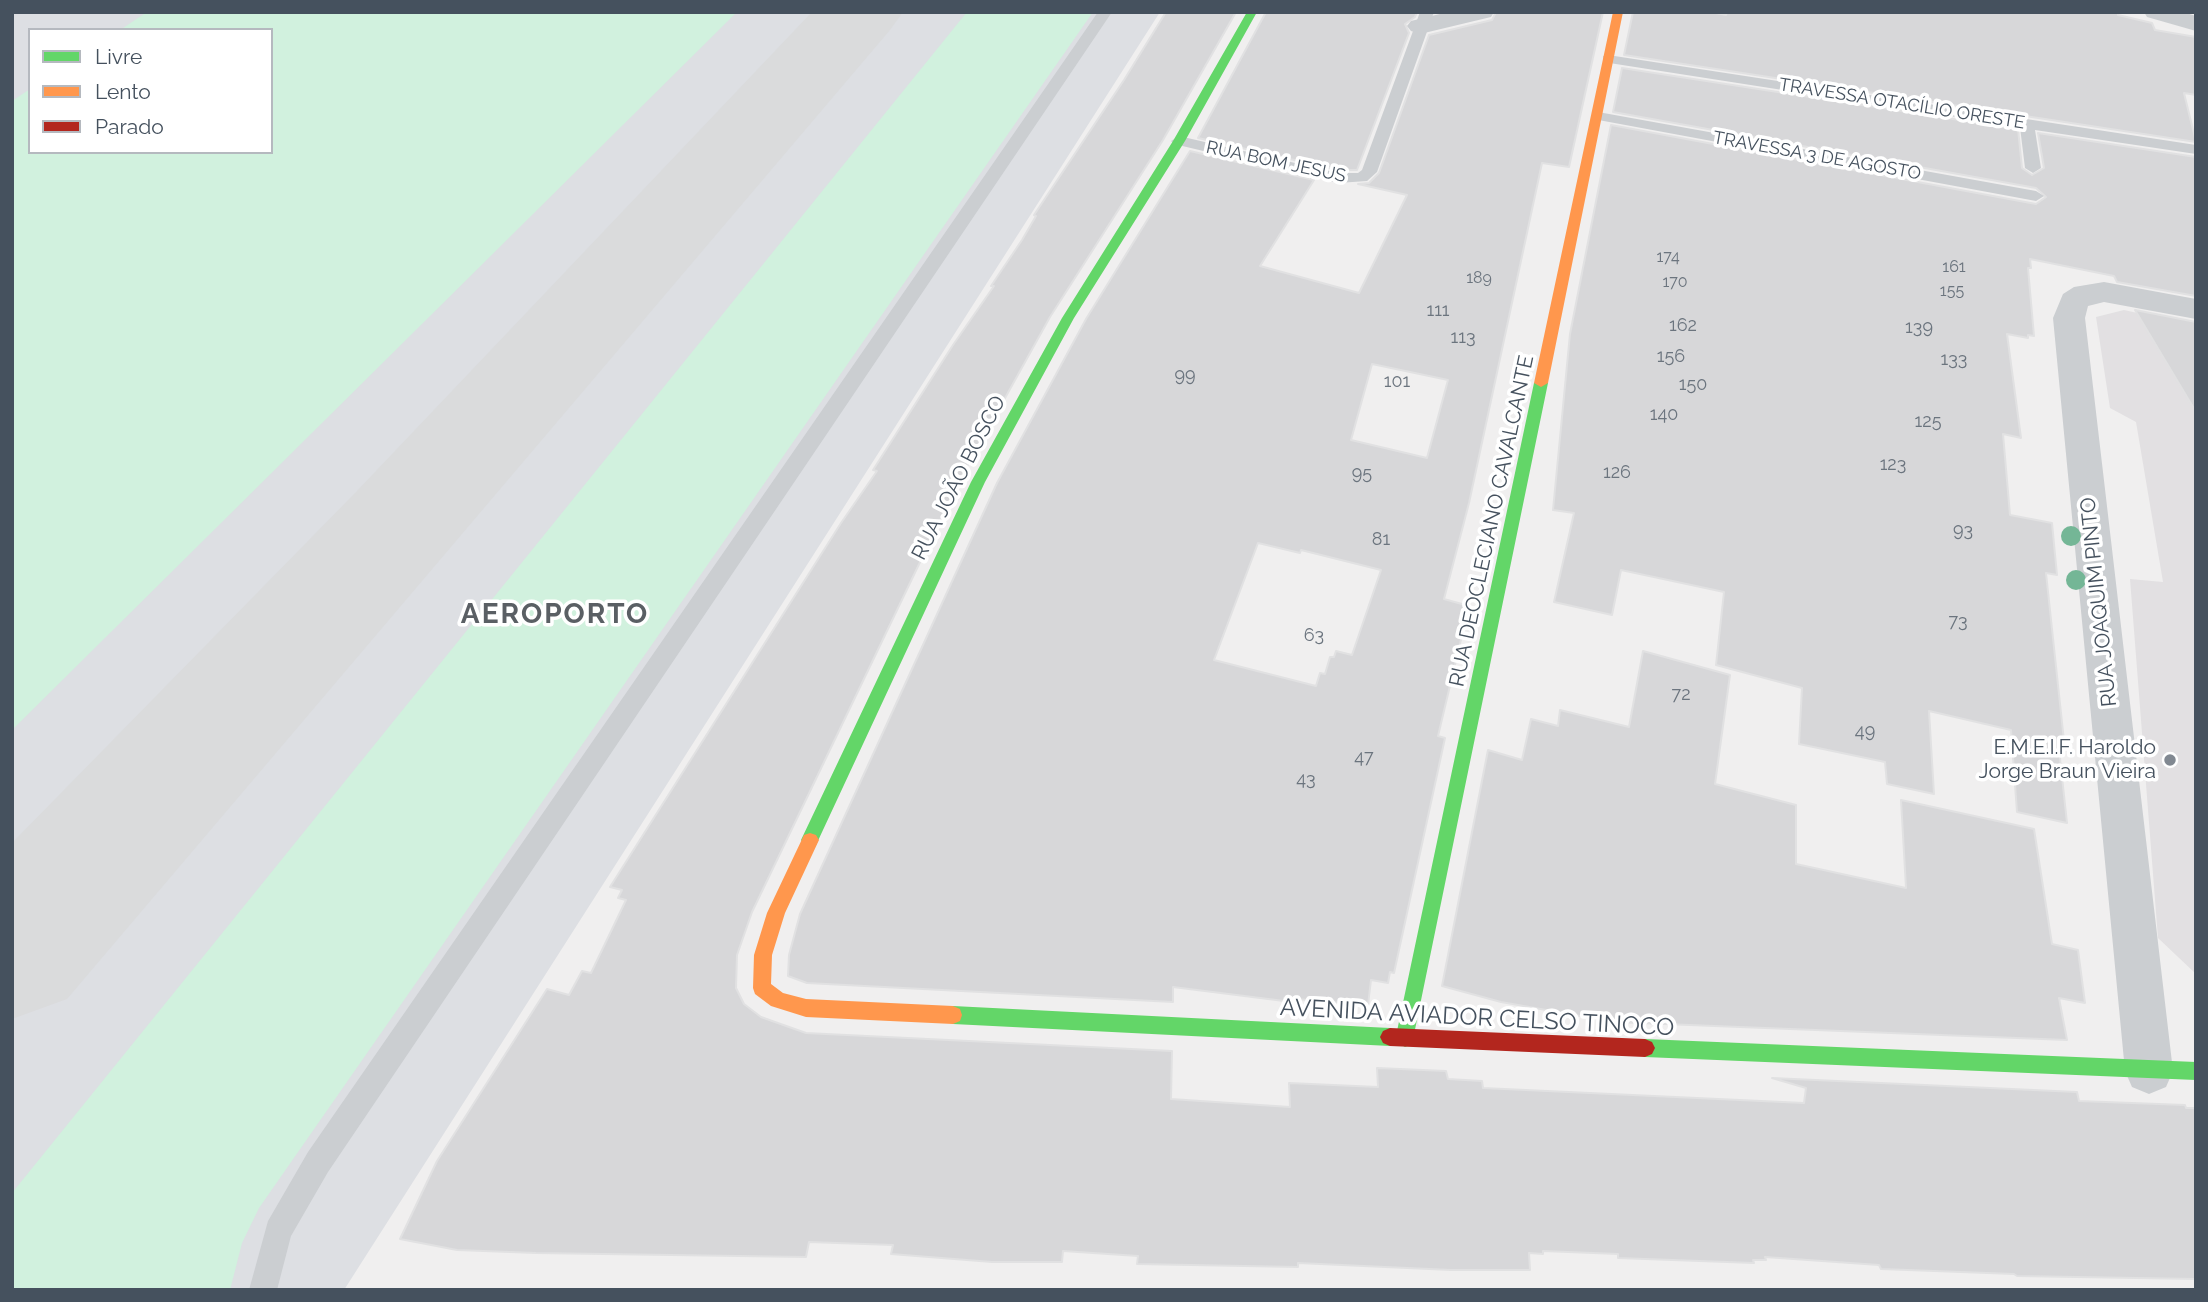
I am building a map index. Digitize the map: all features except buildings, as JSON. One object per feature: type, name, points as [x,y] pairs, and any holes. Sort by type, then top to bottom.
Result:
[{"type":"street","name":"RUA JOÃO BOSCO","points":[[762,988],[763,956],[776,913],[978,482],[1068,318],[1179,141],[1252,12]]},
{"type":"street","points":[[1423,19],[1482,12]]},
{"type":"street","name":"RUA DEOCLECIANO CAVALCANTE","points":[[1405,1038],[1618,12]]},
{"type":"street","points":[[2156,12],[2196,24]]},
{"type":"street","name":"RUA JOAQUIM PINTO","points":[[2149,1071],[2069,318],[2074,301],[2085,294],[2104,292],[2196,309]]},
{"type":"street","name":"AVENIDA AVIADOR CELSO TINOCO","points":[[762,988],[778,1000],[806,1008],[1405,1038],[2196,1072]]},
{"type":"lane","points":[[263,1290],[278,1231],[318,1163],[1105,12]]},
{"type":"lane","name":"RUA BOM JESUS","points":[[1179,141],[1338,178],[1362,178],[1369,172],[1423,19]]},
{"type":"lane","name":"TRAVESSA OTACÍLIO ORESTE","points":[[1608,59],[2196,150]]},
{"type":"lane","name":"TRAVESSA 3 DE AGOSTO","points":[[1598,116],[2036,196]]},
{"type":"lane","points":[[2027,124],[2033,168]]},
{"type":"shaded area","points":[[12,12],[1160,12],[344,1290],[12,1290]]},
{"type":"shaded area","name":"E.M.E.I.F. Haroldo Jorge Braun Vieira","points":[[2124,310],[2151,316],[2196,343],[2196,974],[2158,938],[2130,579],[2163,582],[2136,422],[2110,408],[2096,317]]},
{"type":"green space","points":[[147,12],[737,12],[12,730],[12,101],[28,90],[28,154],[273,154],[273,28],[123,28]]},
{"type":"green space","points":[[967,12],[1093,12],[259,1208],[242,1243],[230,1290],[12,1290],[12,1193]]},
{"type":"taxiway","points":[[12,949],[400,524],[860,12]]},
{"type":"traffic: fast","points":[[810,840],[978,482],[1068,318],[1179,141],[1252,12]]},
{"type":"traffic: fast","points":[[1405,1038],[1541,383]]},
{"type":"traffic: fast","points":[[953,1015],[1390,1037]]},
{"type":"traffic: fast","points":[[1645,1048],[2196,1071]]},
{"type":"traffic: slow","points":[[1541,383],[1618,12]]},
{"type":"traffic: slow","points":[[810,840],[776,913],[763,955],[762,988],[778,1000],[806,1008],[953,1015]]},
{"type":"traffic: jam","points":[[1390,1037],[1645,1048]]},
{"type":"place","name":"E.M.E.I.F. Haroldo Jorge Braun Vieira","points":[[2170,760]]},
{"type":"district","name":"AEROPORTO","points":[[555,615]]}]
